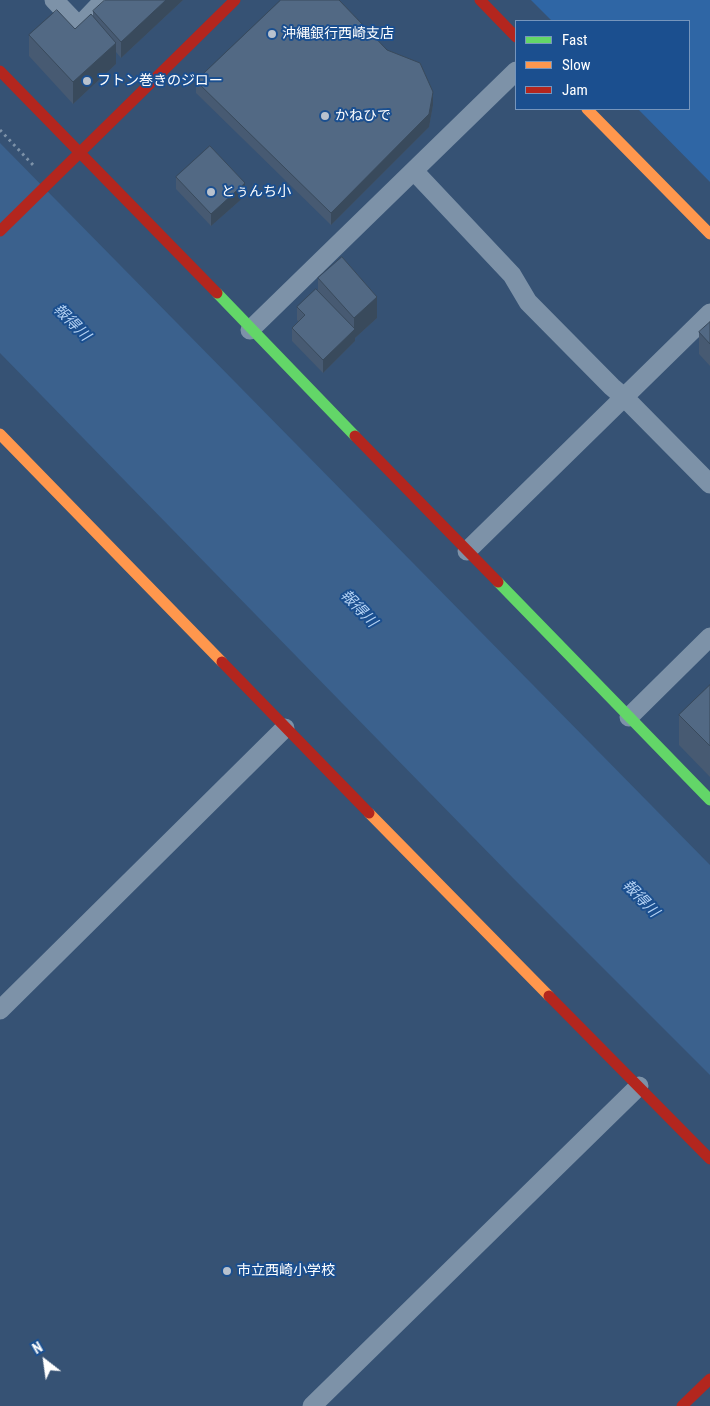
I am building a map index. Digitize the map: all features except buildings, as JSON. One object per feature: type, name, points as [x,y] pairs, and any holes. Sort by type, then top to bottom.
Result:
[{"type":"street","points":[[54,0],[79,26],[104,0]]},
{"type":"street","points":[[0,231],[235,0]]},
{"type":"street","points":[[480,0],[515,36]]},
{"type":"street","points":[[0,71],[250,330],[710,800]]},
{"type":"street","points":[[250,330],[515,72]]},
{"type":"street","points":[[588,110],[710,234]]},
{"type":"street","points":[[414,171],[512,275],[528,302],[710,484]]},
{"type":"street","points":[[467,551],[710,313]]},
{"type":"street","points":[[0,434],[285,728],[710,1159]]},
{"type":"street","points":[[628,717],[710,637]]},
{"type":"street","points":[[0,1010],[285,728]]},
{"type":"street","points":[[312,1406],[639,1086]]},
{"type":"street","points":[[682,1406],[710,1379]]},
{"type":"path","points":[[0,130],[50,182]]},
{"type":"shaded area","points":[[531,0],[710,0],[710,182],[639,110],[690,110],[690,20],[551,20]]},
{"type":"water","name":"報得川","points":[[0,143],[710,865],[710,1075],[513,878],[0,353]]},
{"type":"traffic: fast","points":[[217,293],[355,436]]},
{"type":"traffic: fast","points":[[498,582],[710,800]]},
{"type":"traffic: slow","points":[[588,110],[710,234]]},
{"type":"traffic: slow","points":[[0,434],[222,662]]},
{"type":"traffic: slow","points":[[369,813],[549,996]]},
{"type":"traffic: jam","points":[[0,231],[235,0]]},
{"type":"traffic: jam","points":[[480,0],[515,36]]},
{"type":"traffic: jam","points":[[0,71],[217,293]]},
{"type":"traffic: jam","points":[[355,436],[498,582]]},
{"type":"traffic: jam","points":[[222,662],[369,813]]},
{"type":"traffic: jam","points":[[549,996],[710,1159]]},
{"type":"traffic: jam","points":[[682,1406],[710,1379]]},
{"type":"place","name":"沖縄銀行西崎支店","points":[[272,34]]},
{"type":"place","name":"フトン巻きのジロー","points":[[87,81]]},
{"type":"place","name":"かねひで","points":[[325,116]]},
{"type":"place","name":"とぅんち小","points":[[211,192]]},
{"type":"place","name":"市立西崎小学校","points":[[227,1271]]}]
